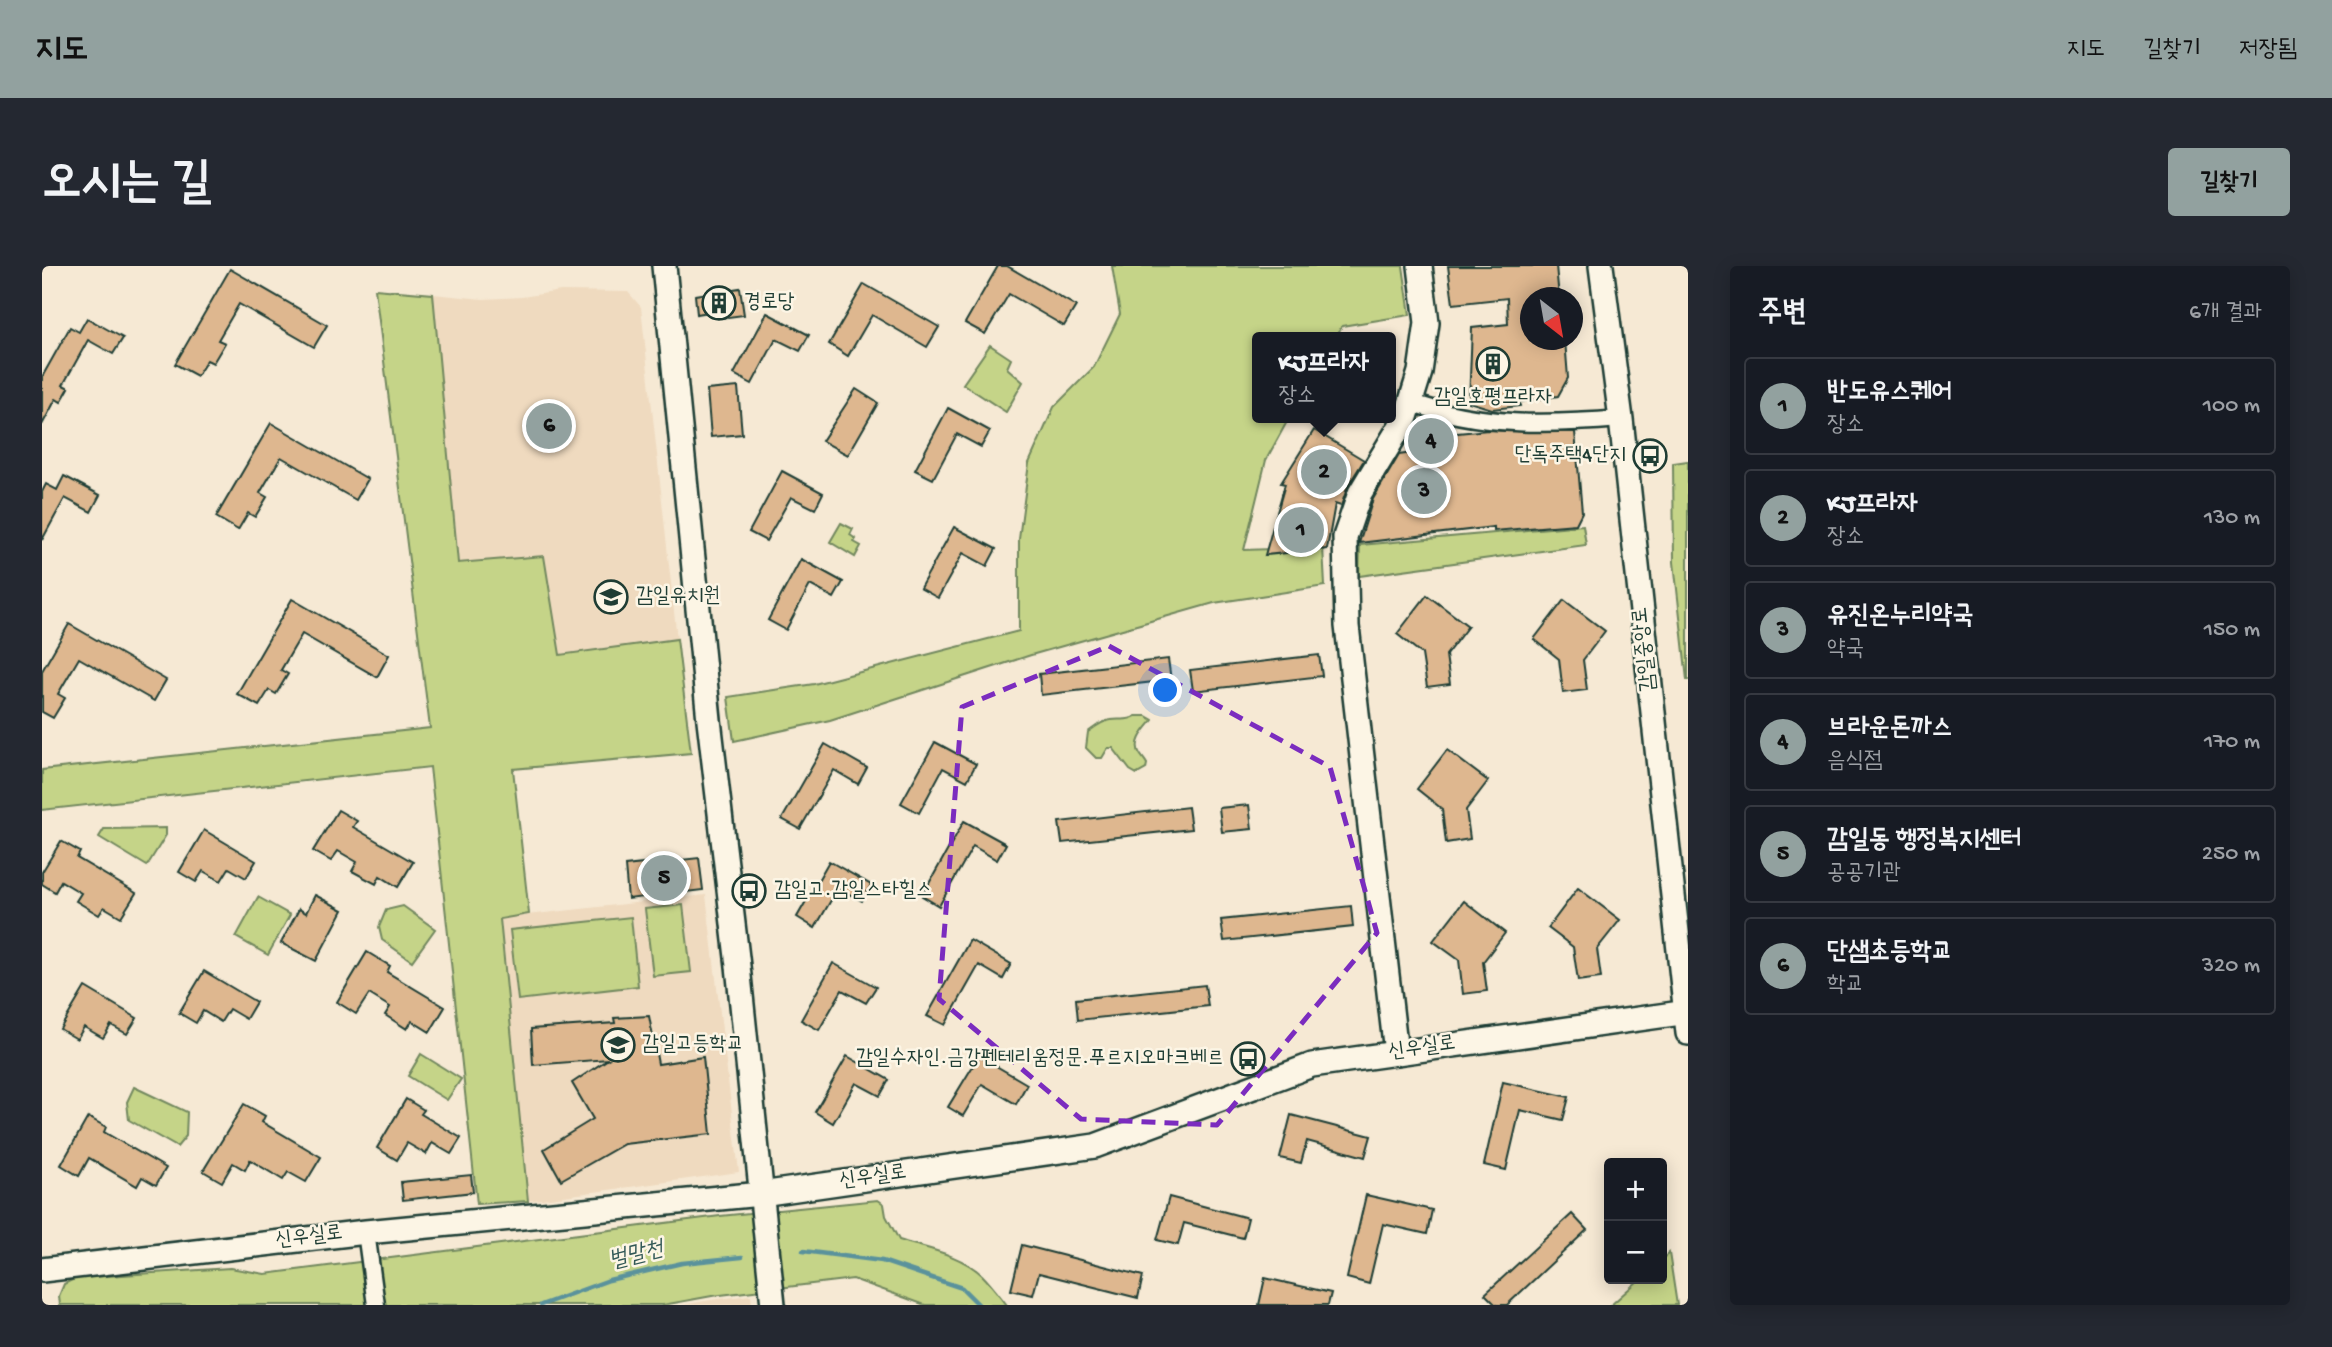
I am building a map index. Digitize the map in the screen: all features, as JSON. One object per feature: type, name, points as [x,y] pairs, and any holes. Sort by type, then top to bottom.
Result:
[{"type":"street","points":[[664,266],[709,720],[773,1305]]},
{"type":"street","points":[[1396,1053],[1347,626],[1345,537],[1360,493],[1405,416],[1420,372],[1427,323],[1420,266]]},
{"type":"street","name":"감일중앙로","points":[[1601,266],[1621,419],[1687,1019]]},
{"type":"street","points":[[1410,402],[1443,414],[1482,421],[1560,423],[1621,419]]},
{"type":"street","name":"신우실로","points":[[42,1270],[366,1232],[761,1194],[1095,1146],[1312,1065],[1687,1019]]},
{"type":"street","points":[[366,1232],[376,1305]]},
{"type":"highlighted area","points":[[1109,646],[1330,767],[1377,933],[1217,1125],[1081,1119],[939,999],[962,707]]},
{"type":"shaded area","points":[[561,291],[628,292],[641,307],[677,639],[560,655],[458,564],[433,294],[483,299]]},
{"type":"shaded area","name":"감일고등학교","points":[[706,895],[739,1172],[528,1201],[500,918]]},
{"type":"shaded area","points":[[751,1295],[752,1305],[682,1305],[711,1300]]},
{"type":"green space","points":[[1112,266],[1403,266],[1410,315],[1342,326],[1339,332],[1252,332],[1252,423],[1286,423],[1266,460],[1244,550],[1323,547],[1325,586],[1214,603],[1031,655],[830,720],[734,741],[728,697],[814,684],[1019,631],[1019,539],[1029,463],[1054,407],[1094,367],[1120,314]]},
{"type":"green space","points":[[375,289],[433,294],[458,563],[544,556],[560,655],[677,639],[691,753],[513,769],[529,914],[500,919],[528,1201],[477,1204],[430,767],[42,810],[42,770],[430,728]]},
{"type":"green space","points":[[990,345],[1011,359],[1007,368],[1023,382],[1006,412],[963,384]]},
{"type":"green space","points":[[1688,461],[1687,680],[1674,562],[1673,463]]},
{"type":"green space","points":[[841,523],[853,529],[850,535],[856,539],[854,542],[861,546],[855,557],[830,542]]},
{"type":"green space","points":[[1583,525],[1586,545],[1359,576],[1360,545]]},
{"type":"green space","points":[[1146,716],[1153,720],[1138,745],[1147,764],[1146,769],[1137,774],[1130,770],[1113,748],[1108,748],[1102,758],[1096,758],[1086,748],[1088,732],[1096,726]]},
{"type":"green space","points":[[166,828],[166,835],[147,866],[99,837],[104,829]]},
{"type":"green space","points":[[258,897],[290,915],[268,955],[236,937]]},
{"type":"green space","points":[[683,905],[691,972],[653,976],[645,909]]},
{"type":"green space","points":[[403,906],[435,929],[412,961],[382,940],[379,927],[386,910]]},
{"type":"green space","points":[[631,917],[638,986],[518,1000],[510,930]]},
{"type":"green space","points":[[421,1054],[461,1079],[447,1100],[408,1076]]},
{"type":"green space","points":[[134,1087],[187,1112],[186,1136],[177,1147],[129,1120],[127,1102]]},
{"type":"green space","points":[[878,1200],[884,1204],[886,1216],[899,1240],[964,1262],[982,1275],[1007,1305],[925,1305],[853,1279],[712,1296],[663,1305],[60,1305],[59,1296],[64,1284],[76,1278],[230,1268],[265,1274],[720,1216]]},
{"type":"green space","points":[[1669,1253],[1677,1305],[1611,1305],[1634,1284],[1667,1284]]},
{"type":"building","points":[[998,266],[1007,266],[1076,306],[1064,326],[1009,294],[985,334],[965,323]]},
{"type":"building","points":[[1448,266],[1556,266],[1558,287],[1520,287],[1520,350],[1566,350],[1568,378],[1558,396],[1519,402],[1520,406],[1492,409],[1469,402],[1472,328],[1508,324],[1507,298],[1453,304]]},
{"type":"building","points":[[230,269],[327,325],[314,347],[239,304],[218,340],[225,343],[213,363],[207,360],[197,376],[175,364]]},
{"type":"building","points":[[864,284],[939,327],[927,347],[872,315],[848,356],[829,344]]},
{"type":"building","name":"경로당","points":[[740,288],[744,315],[721,318],[720,310],[697,314],[695,295]]},
{"type":"building","points":[[767,313],[809,335],[800,351],[776,339],[752,384],[734,374]]},
{"type":"building","points":[[87,318],[123,338],[113,354],[88,340],[63,385],[69,388],[61,402],[56,399],[42,425],[42,377],[70,327],[79,332]]},
{"type":"building","points":[[738,387],[742,434],[711,437],[707,390]]},
{"type":"building","points":[[856,389],[878,403],[848,455],[822,441]]},
{"type":"building","points":[[948,408],[990,431],[981,447],[957,434],[933,479],[915,470]]},
{"type":"building","points":[[271,423],[368,479],[356,500],[281,457],[260,493],[267,497],[255,517],[248,513],[238,530],[216,517]]},
{"type":"building","points":[[1314,430],[1364,460],[1348,486],[1341,506],[1335,504],[1327,549],[1265,555],[1285,484],[1281,483]]},
{"type":"building","points":[[1488,430],[1575,432],[1582,512],[1576,524],[1494,531],[1494,527],[1359,543],[1373,499],[1399,455],[1419,452],[1417,437]]},
{"type":"building","points":[[782,471],[823,493],[815,509],[791,497],[766,541],[749,532]]},
{"type":"building","points":[[64,476],[100,495],[91,512],[65,498],[42,540],[42,492],[46,484],[57,490]]},
{"type":"building","points":[[954,527],[996,549],[987,566],[963,553],[938,598],[920,588]]},
{"type":"building","points":[[801,559],[843,582],[834,598],[810,585],[786,630],[768,620]]},
{"type":"building","points":[[1427,595],[1468,626],[1446,655],[1450,684],[1427,687],[1422,654],[1397,634]]},
{"type":"building","points":[[292,599],[389,655],[377,677],[302,634],[281,670],[288,674],[276,694],[269,690],[259,706],[237,694]]},
{"type":"building","points":[[1564,600],[1605,631],[1583,660],[1587,690],[1563,693],[1559,659],[1534,639]]},
{"type":"building","points":[[69,624],[166,680],[154,701],[79,658],[58,694],[65,698],[53,718],[42,712],[42,671]]},
{"type":"building","points":[[1319,655],[1322,676],[1193,691],[1190,670]]},
{"type":"building","points":[[1168,659],[1171,680],[1041,695],[1039,674]]},
{"type":"building","points":[[935,742],[976,764],[967,781],[943,768],[919,813],[901,803]]},
{"type":"building","points":[[825,744],[867,768],[858,784],[834,770],[800,829],[782,819]]},
{"type":"building","points":[[1447,750],[1488,781],[1466,810],[1470,839],[1446,843],[1442,809],[1417,789]]},
{"type":"building","points":[[1249,805],[1252,829],[1222,832],[1219,808]]},
{"type":"building","points":[[1188,807],[1191,829],[1062,843],[1059,822]]},
{"type":"building","points":[[338,810],[357,821],[353,827],[413,862],[398,887],[380,876],[376,884],[352,871],[357,862],[338,851],[331,861],[313,851]]},
{"type":"building","points":[[964,821],[1006,844],[997,860],[973,846],[939,906],[922,896]]},
{"type":"building","points":[[204,830],[256,861],[246,878],[229,868],[221,881],[203,871],[196,882],[179,872]]},
{"type":"building","points":[[61,841],[80,852],[77,858],[136,893],[121,917],[104,907],[99,915],[76,901],[81,893],[61,881],[55,892],[42,884],[42,872]]},
{"type":"building","points":[[699,858],[703,890],[628,899],[625,866]]},
{"type":"building","points":[[829,861],[871,885],[862,901],[838,888],[815,928],[797,917]]},
{"type":"building","points":[[1578,888],[1620,920],[1597,949],[1601,978],[1578,981],[1573,947],[1548,928]]},
{"type":"building","points":[[315,895],[343,910],[316,961],[281,943],[299,909],[306,913]]},
{"type":"building","points":[[1464,901],[1505,933],[1483,962],[1487,991],[1463,994],[1459,960],[1433,941]]},
{"type":"building","points":[[1351,906],[1353,927],[1224,941],[1221,920]]},
{"type":"building","points":[[970,940],[1011,964],[1003,979],[979,965],[945,1025],[927,1016]]},
{"type":"building","points":[[367,952],[390,966],[387,972],[445,1007],[430,1032],[412,1021],[407,1029],[385,1015],[390,1007],[369,994],[356,1014],[337,1002]]},
{"type":"building","points":[[833,963],[876,987],[866,1003],[842,990],[819,1030],[801,1020]]},
{"type":"building","points":[[204,971],[256,1002],[246,1019],[229,1009],[221,1022],[203,1011],[196,1023],[179,1013]]},
{"type":"building","points":[[1205,985],[1208,1006],[1078,1020],[1076,999]]},
{"type":"building","points":[[85,987],[137,1018],[127,1034],[111,1025],[103,1038],[84,1027],[77,1039],[60,1029]]},
{"type":"building","name":"감일고등학교","points":[[649,1016],[658,1064],[703,1057],[711,1134],[624,1144],[561,1180],[544,1149],[593,1119],[572,1083],[608,1059],[533,1065],[531,1029],[615,1023],[614,1018]]},
{"type":"building","points":[[847,1056],[889,1080],[880,1096],[856,1083],[833,1123],[815,1112]]},
{"type":"building","points":[[979,1056],[1027,1084],[1016,1104],[982,1084],[963,1116],[948,1107]]},
{"type":"building","points":[[1503,1082],[1569,1097],[1563,1120],[1520,1110],[1506,1170],[1484,1165]]},
{"type":"building","points":[[406,1099],[424,1110],[421,1114],[461,1138],[451,1154],[432,1143],[426,1154],[407,1143],[397,1160],[377,1148]]},
{"type":"building","points":[[244,1104],[265,1116],[262,1122],[321,1157],[306,1182],[288,1172],[283,1180],[250,1160],[245,1170],[233,1163],[222,1182],[203,1171]]},
{"type":"building","points":[[1291,1115],[1371,1136],[1365,1157],[1307,1141],[1301,1163],[1280,1158]]},
{"type":"building","points":[[88,1117],[106,1127],[104,1132],[166,1168],[156,1185],[142,1177],[137,1186],[89,1158],[79,1176],[61,1165]]},
{"type":"building","points":[[471,1175],[473,1192],[403,1200],[401,1182]]},
{"type":"building","points":[[1366,1195],[1432,1210],[1427,1234],[1383,1224],[1369,1284],[1347,1278]]},
{"type":"building","points":[[1169,1197],[1248,1218],[1243,1238],[1184,1223],[1178,1245],[1157,1240]]},
{"type":"building","points":[[1572,1214],[1587,1230],[1507,1305],[1496,1305],[1485,1294]]},
{"type":"building","points":[[1022,1245],[1143,1276],[1138,1298],[1039,1273],[1033,1295],[1011,1290]]},
{"type":"building","points":[[1265,1278],[1331,1293],[1328,1305],[1259,1305]]},
{"type":"waterway","name":"벌말천","points":[[803,1251],[882,1261],[962,1288],[979,1305]]},
{"type":"waterway","name":"벌말천","points":[[541,1305],[609,1280],[682,1263],[742,1257]]},
{"type":"place","name":"경로당","points":[[719,303]]},
{"type":"place","name":"감일호평프라자","points":[[1493,364]]},
{"type":"place","name":"단샘초등학교","points":[[549,426]]},
{"type":"place","name":"브라운돈까스","points":[[1431,441]]},
{"type":"place","name":"단독주택4단지","points":[[1650,456]]},
{"type":"place","name":"KJ프라자","points":[[1324,472]]},
{"type":"place","name":"유진온누리약국","points":[[1424,491]]},
{"type":"place","name":"반도유스퀘어","points":[[1301,530]]},
{"type":"place","name":"감일유치원","points":[[611,597]]},
{"type":"place","name":"감일동 행정복지센터","points":[[664,878]]},
{"type":"place","name":"감일고.감일스타힐스","points":[[749,891]]},
{"type":"place","name":"감일고등학교","points":[[618,1045]]},
{"type":"place","name":"감일수자인.금강펜테리움정문.푸르지오마크베르","points":[[1248,1059]]}]
